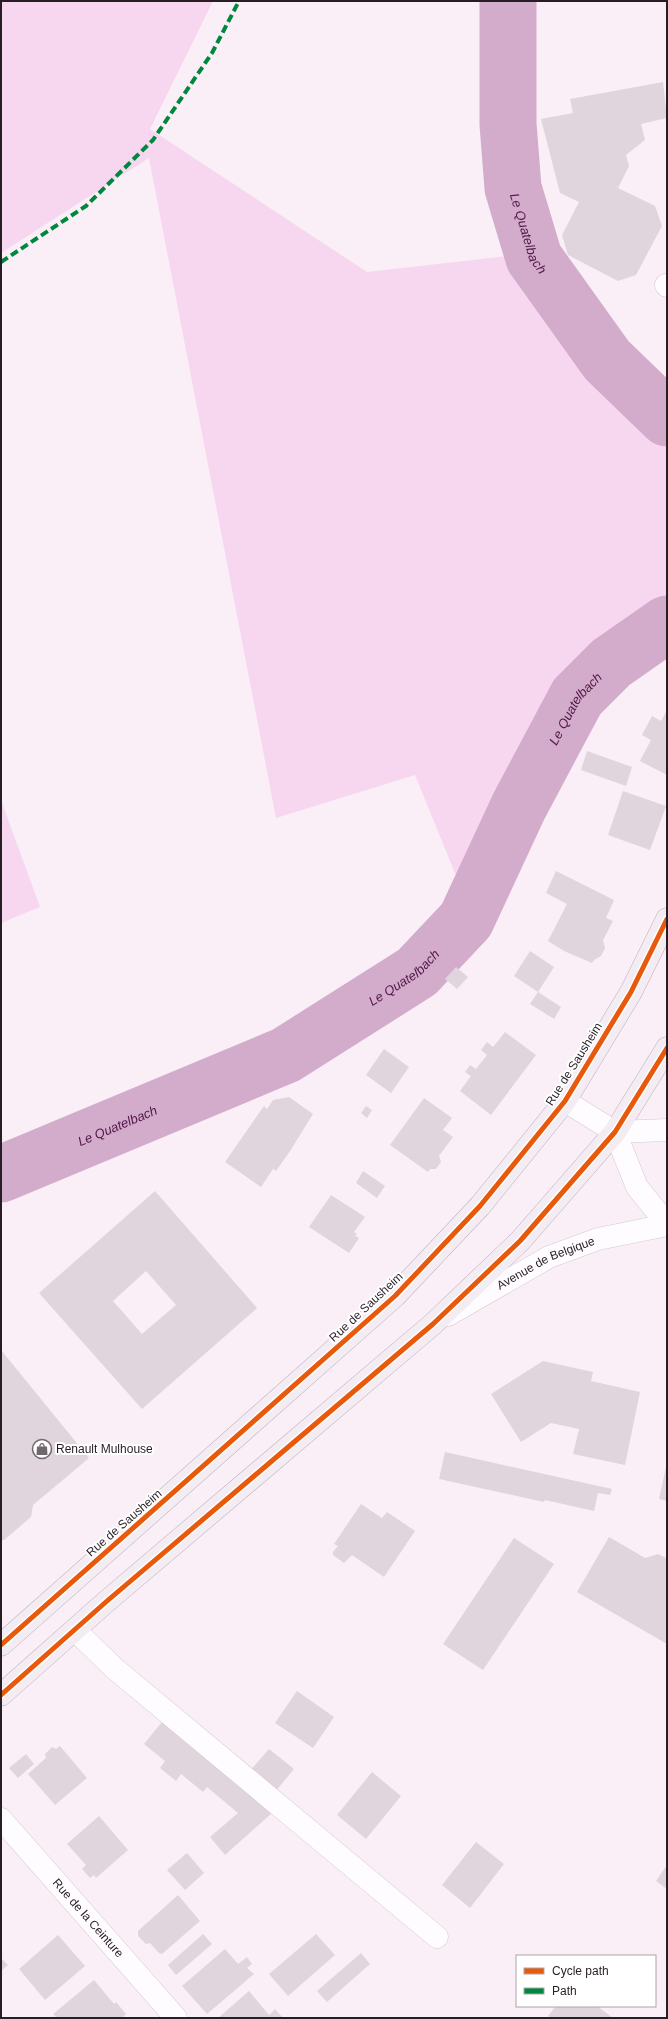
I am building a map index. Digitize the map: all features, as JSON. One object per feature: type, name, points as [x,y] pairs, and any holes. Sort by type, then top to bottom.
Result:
[{"type":"main road","name":"Rue de Sausheim","points":[[1,1645],[395,1296],[480,1206],[565,1101],[631,992],[667,919]]},
{"type":"main road","points":[[1,1695],[240,1486],[433,1324],[520,1241],[574,1181],[614,1132],[667,1048]]},
{"type":"street","name":"Rue de Sausheim","points":[[565,1101],[614,1132]]},
{"type":"street","points":[[614,1132],[667,1130]]},
{"type":"street","name":"Avenue de Belgique","points":[[433,1324],[549,1257],[598,1240],[667,1224],[638,1187],[614,1132]]},
{"type":"street","points":[[75,1630],[114,1668],[437,1937]]},
{"type":"street","name":"Rue de la Ceinture","points":[[1,1819],[176,2018]]},
{"type":"shaded area","points":[[1,1],[213,1],[150,129],[367,272],[516,255],[599,367],[667,440],[667,610],[565,684],[468,905],[415,775],[276,818],[149,158],[1,253]]},
{"type":"shaded area","points":[[1,800],[40,907],[1,923]]},
{"type":"building","points":[[663,82],[667,118],[641,124],[645,140],[626,155],[629,166],[618,188],[655,206],[662,226],[636,275],[618,281],[568,255],[562,235],[579,202],[560,193],[541,119],[573,113],[570,99]]},
{"type":"building","points":[[667,710],[667,775],[640,761],[651,740],[642,735],[652,716],[661,721]]},
{"type":"building","points":[[587,751],[632,767],[626,786],[581,770]]},
{"type":"building","points":[[623,791],[666,806],[650,850],[608,835]]},
{"type":"building","points":[[556,871],[614,900],[606,918],[613,921],[603,940],[605,948],[601,956],[592,963],[564,951],[548,941],[567,904],[546,893]]},
{"type":"building","points":[[530,951],[554,967],[538,992],[514,976]]},
{"type":"building","points":[[456,967],[468,977],[457,989],[445,979]]},
{"type":"building","points":[[538,992],[561,1007],[554,1019],[530,1004]]},
{"type":"building","points":[[505,1032],[536,1055],[491,1115],[460,1091],[471,1076],[465,1072],[470,1065],[476,1069],[487,1055],[481,1050],[487,1042],[493,1047]]},
{"type":"building","points":[[384,1049],[409,1067],[391,1093],[366,1075]]},
{"type":"building","points":[[289,1097],[313,1114],[276,1171],[273,1169],[261,1187],[225,1162],[264,1106],[267,1109],[273,1100]]},
{"type":"building","points":[[424,1098],[452,1118],[443,1130],[453,1137],[439,1156],[441,1162],[436,1169],[430,1169],[428,1172],[390,1145]]},
{"type":"building","points":[[366,1106],[372,1110],[367,1118],[361,1113]]},
{"type":"building","points":[[363,1171],[385,1186],[377,1198],[356,1183]]},
{"type":"building","points":[[155,1191],[257,1308],[142,1409],[39,1293]],"holes":[[[146,1271],[176,1305],[142,1334],[113,1301]]]},
{"type":"building","points":[[331,1195],[365,1217],[354,1232],[357,1234],[355,1236],[359,1238],[349,1253],[309,1227]]},
{"type":"building","name":"Renault Mulhouse","points":[[1,1350],[89,1458],[33,1505],[31,1517],[4,1540],[1,1540]]},
{"type":"building","points":[[543,1361],[593,1372],[591,1381],[640,1392],[625,1465],[573,1454],[579,1429],[551,1423],[521,1442],[491,1394]]},
{"type":"building","points":[[445,1452],[612,1489],[610,1495],[598,1493],[594,1511],[545,1500],[544,1502],[439,1479]]},
{"type":"building","points":[[667,1467],[667,1501],[659,1499]]},
{"type":"building","points":[[361,1504],[382,1518],[387,1512],[415,1531],[384,1577],[352,1555],[344,1563],[333,1555],[333,1552],[338,1546],[334,1544]]},
{"type":"building","points":[[609,1537],[645,1558],[658,1554],[666,1558],[667,1644],[577,1592]]},
{"type":"building","points":[[514,1538],[554,1564],[483,1670],[443,1644]]},
{"type":"building","points":[[297,1691],[334,1717],[313,1748],[275,1723]]},
{"type":"building","points":[[162,1722],[272,1813],[225,1855],[210,1837],[238,1813],[207,1787],[203,1792],[181,1774],[176,1781],[160,1768],[165,1761],[144,1744]]},
{"type":"building","points":[[60,1746],[87,1778],[55,1805],[28,1774],[46,1758],[45,1754],[52,1747],[56,1749]]},
{"type":"building","points":[[269,1749],[294,1769],[275,1792],[250,1771]]},
{"type":"building","points":[[26,1754],[34,1764],[18,1778],[9,1768]]},
{"type":"building","points":[[372,1772],[401,1796],[366,1839],[337,1815]]},
{"type":"building","points":[[99,1816],[128,1850],[96,1878],[94,1875],[90,1878],[82,1869],[86,1865],[67,1844]]},
{"type":"building","points":[[476,1842],[504,1864],[470,1908],[442,1885]]},
{"type":"building","points":[[187,1853],[204,1873],[185,1890],[167,1870]]},
{"type":"building","points":[[667,1865],[667,1889],[656,1881]]},
{"type":"building","points":[[178,1895],[200,1921],[162,1954],[159,1953],[150,1943],[146,1944],[138,1936],[138,1931]]},
{"type":"building","points":[[203,1934],[212,1944],[176,1975],[168,1965]]},
{"type":"building","points":[[316,1934],[335,1955],[288,1996],[269,1974]]},
{"type":"building","points":[[58,1935],[85,1966],[45,2000],[19,1969]]},
{"type":"building","points":[[225,1949],[238,1964],[247,1957],[252,1964],[247,1968],[254,1974],[207,2014],[182,1986]]},
{"type":"building","points":[[361,1953],[370,1964],[327,2002],[317,1991]]},
{"type":"building","points":[[1,1958],[8,1965],[1,1971]]},
{"type":"building","points":[[94,1980],[114,2004],[116,2002],[126,2014],[122,2018],[57,2018],[53,2014]]},
{"type":"building","points":[[249,1991],[269,2015],[275,2009],[283,2018],[218,2018]]},
{"type":"building","points":[[555,2007],[598,2007],[613,2018],[551,2018],[548,2016]]},
{"type":"waterway","name":"Le Quatelbach","points":[[508,1],[508,124],[513,188],[534,258],[607,360],[667,418]]},
{"type":"waterway","name":"Le Quatelbach","points":[[1,1174],[286,1055],[417,972],[466,920],[519,806],[577,697],[611,663],[667,624]]},
{"type":"marked path","points":[[1,262],[86,206],[153,140],[212,53],[239,1]]},
{"type":"cycle path","points":[[1,1645],[395,1296],[480,1206],[565,1101],[631,992],[667,919]]},
{"type":"cycle path","points":[[1,1695],[107,1601],[433,1324],[520,1241],[615,1132],[667,1048]]},
{"type":"place","name":"Renault Mulhouse","points":[[42,1449]]}]
